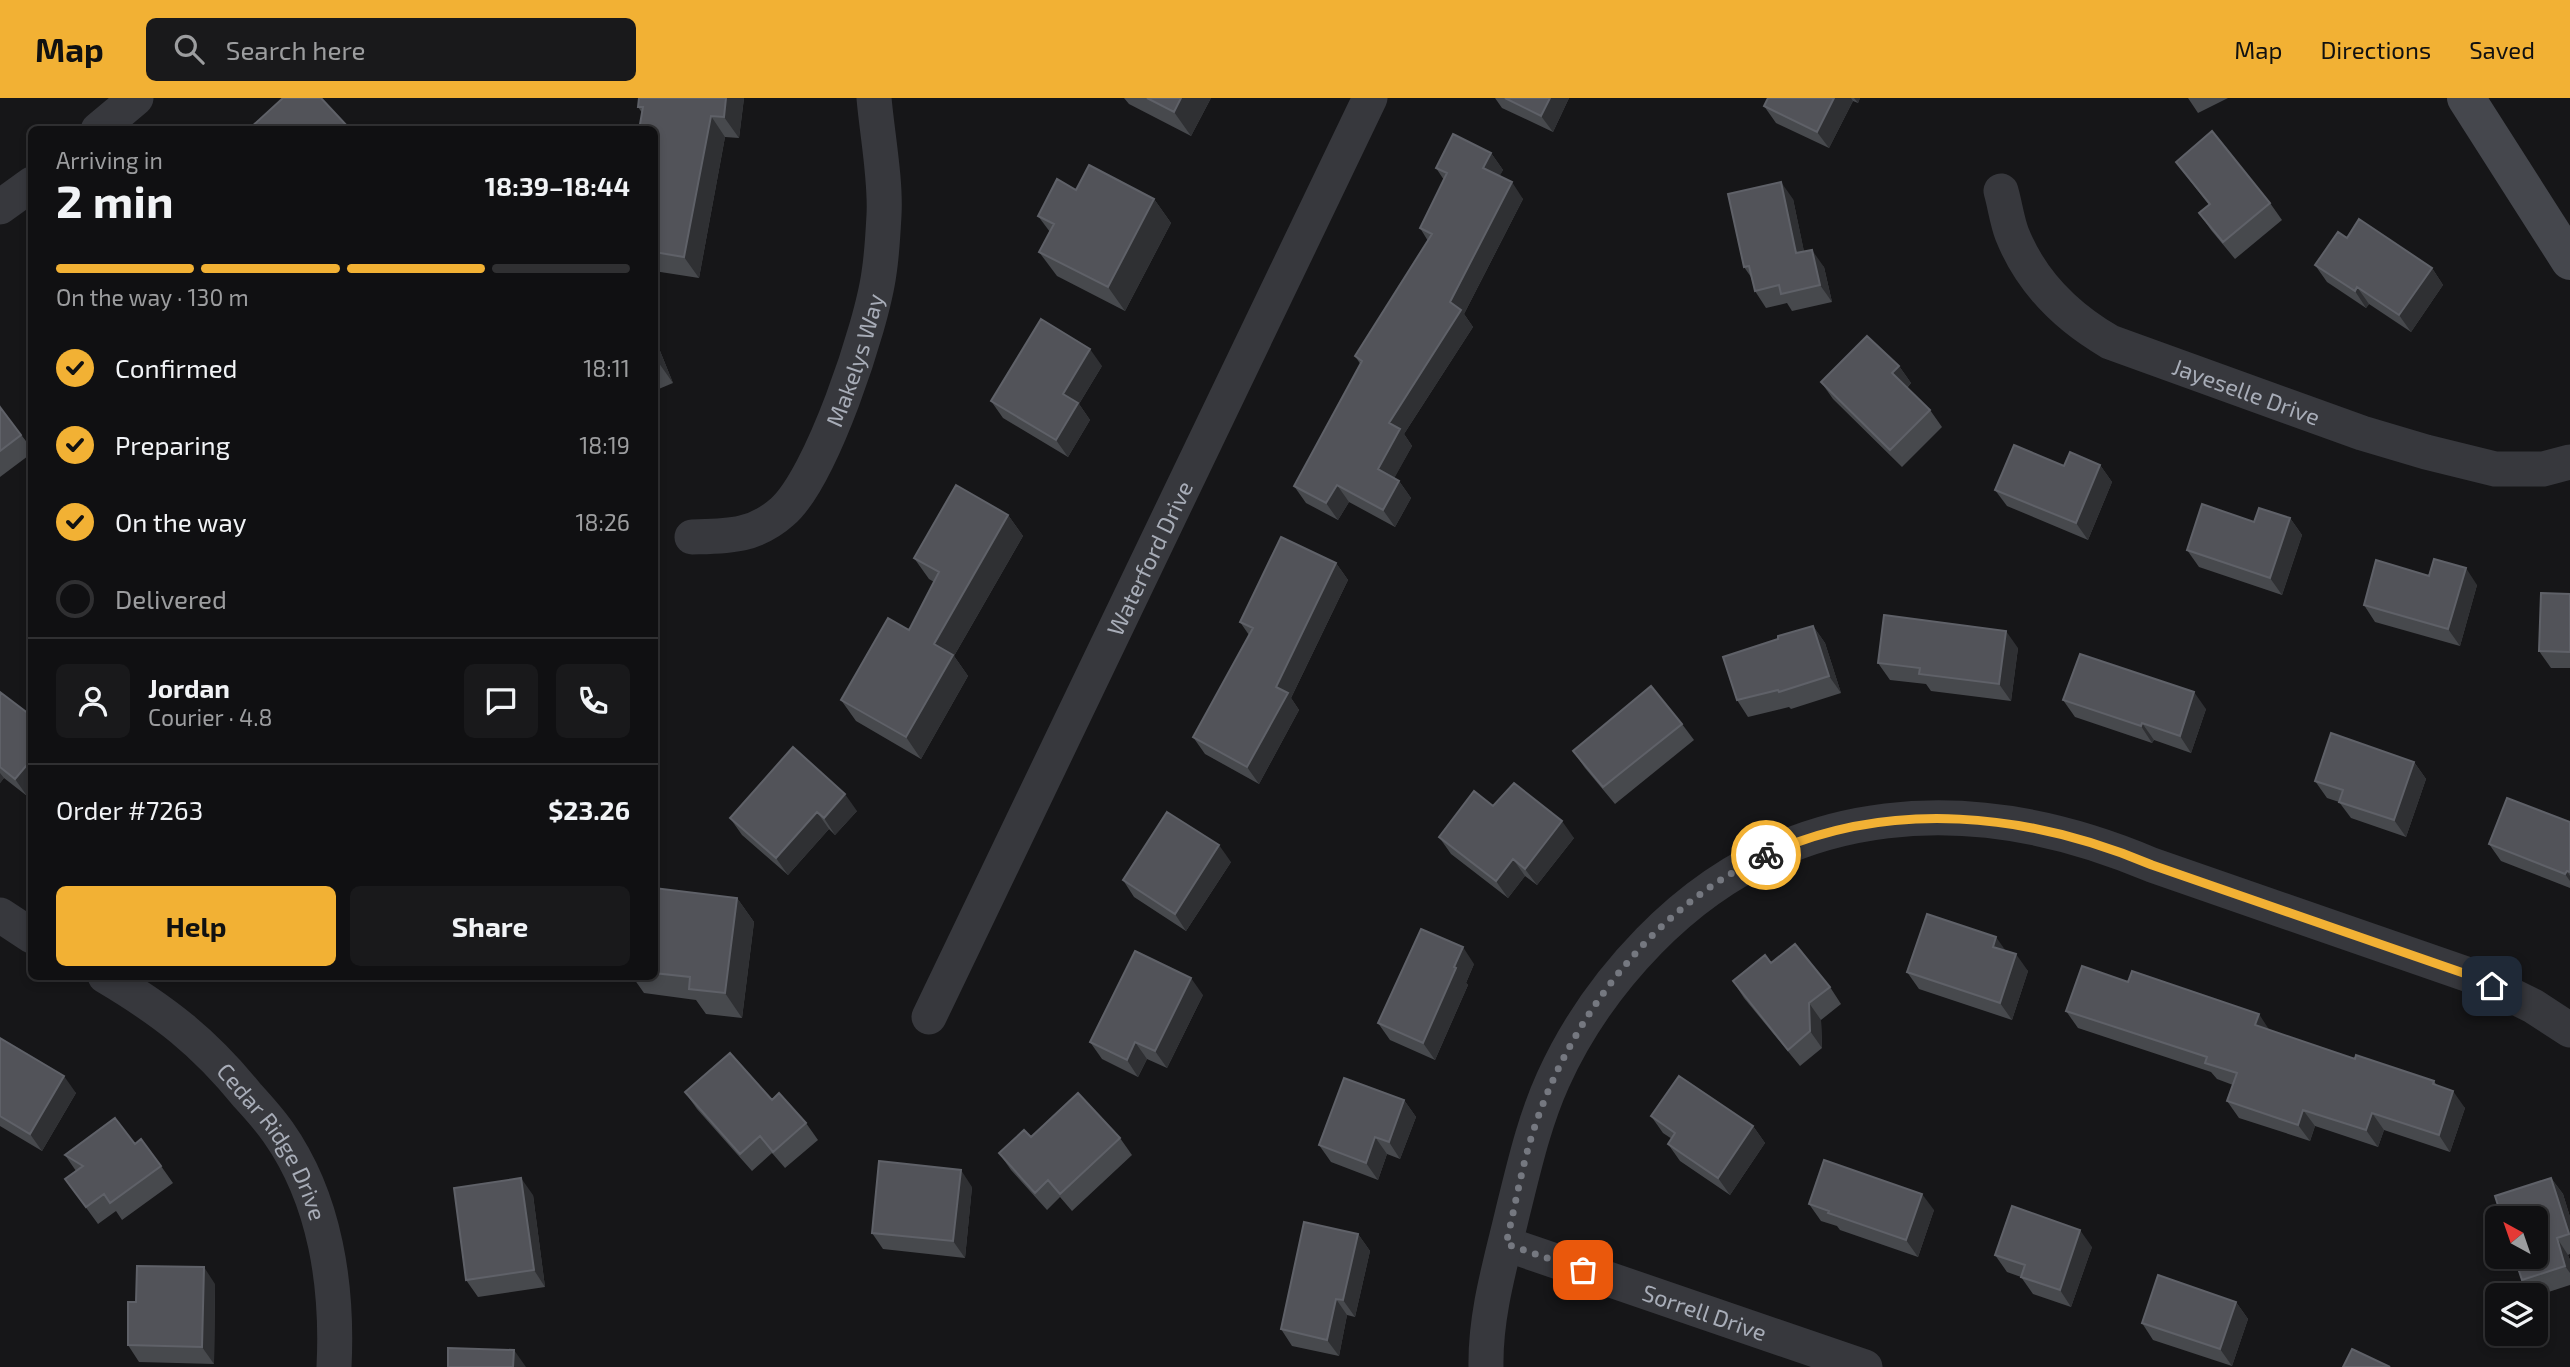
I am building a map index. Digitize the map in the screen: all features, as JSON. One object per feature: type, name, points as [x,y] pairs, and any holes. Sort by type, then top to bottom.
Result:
[{"type":"street","points":[[103,126],[136,98]]},
{"type":"street","name":"Makelys Way","points":[[692,537],[734,536],[753,531],[782,512],[804,487],[835,418],[866,329],[879,274],[884,211],[874,98]]},
{"type":"street","name":"Waterford Drive","points":[[929,1017],[1370,98]]},
{"type":"street","points":[[2466,98],[2570,261]]},
{"type":"street","points":[[0,207],[28,187]]},
{"type":"street","name":"Jayeselle Drive","points":[[2001,191],[2012,233],[2032,272],[2060,306],[2083,326],[2110,342],[2362,433],[2426,452],[2495,469],[2543,469],[2570,462]]},
{"type":"street","points":[[1486,1367],[1494,1289],[1529,1144],[1553,1079],[1586,1019],[1626,963],[1674,915],[1721,880],[1795,842],[1852,826],[1911,818],[1966,818],[2048,829],[2114,849],[2152,865],[2472,976],[2533,1006],[2570,1030]]},
{"type":"street","points":[[0,915],[28,933]]},
{"type":"street","name":"Cedar Ridge Drive","points":[[112,980],[181,1026],[209,1051],[279,1133],[312,1200],[323,1235],[336,1323],[334,1367]]},
{"type":"street","name":"Sorrell Drive","points":[[1506,1244],[1865,1367]]},
{"type":"building","points":[[283,98],[321,98],[347,126],[252,126]]},
{"type":"building","points":[[639,98],[726,98],[724,117],[711,116],[684,257],[658,253],[658,126],[640,126],[643,107],[638,107]]},
{"type":"building","points":[[1147,98],[1181,98],[1174,112]]},
{"type":"building","points":[[1505,98],[1550,98],[1541,116]]},
{"type":"building","points":[[1768,98],[1834,98],[1817,132],[1764,106]]},
{"type":"building","points":[[2212,131],[2270,203],[2223,242],[2199,213],[2210,204],[2176,162]]},
{"type":"building","points":[[1453,134],[1491,153],[1483,168],[1512,182],[1450,302],[1461,310],[1389,423],[1400,429],[1378,469],[1399,481],[1383,510],[1337,485],[1326,503],[1294,486],[1362,361],[1355,356],[1432,234],[1420,228],[1447,173],[1436,168]]},
{"type":"building","points":[[1089,165],[1154,199],[1108,287],[1039,252],[1054,224],[1038,216],[1057,179],[1076,190]]},
{"type":"building","points":[[1781,182],[1796,253],[1812,250],[1820,285],[1781,294],[1779,285],[1755,291],[1749,266],[1744,267],[1728,194]]},
{"type":"building","points":[[2359,219],[2432,268],[2399,315],[2357,287],[2355,291],[2315,265],[2338,232],[2347,238]]},
{"type":"building","points":[[1041,319],[1090,349],[1063,394],[1078,403],[1056,440],[991,401]]},
{"type":"building","points":[[1867,336],[1899,366],[1892,373],[1930,410],[1890,450],[1821,382]]},
{"type":"building","points":[[0,407],[21,435],[0,451]]},
{"type":"building","points":[[2014,445],[2064,466],[2070,452],[2100,465],[2076,523],[1995,490]]},
{"type":"building","points":[[956,485],[1008,515],[934,644],[953,655],[906,737],[841,700],[888,618],[909,630],[939,572],[914,558]]},
{"type":"building","points":[[2202,504],[2254,522],[2259,508],[2290,518],[2270,578],[2187,550]]},
{"type":"building","points":[[1281,537],[1336,563],[1276,687],[1288,693],[1247,767],[1193,737],[1253,628],[1240,622]]},
{"type":"building","points":[[2434,559],[2466,568],[2448,629],[2364,605],[2376,560],[2429,576]]},
{"type":"building","points":[[2541,593],[2570,594],[2570,652],[2539,651]]},
{"type":"building","points":[[1884,615],[2006,631],[1999,684],[1919,674],[1920,668],[1878,663]]},
{"type":"building","points":[[1813,626],[1829,676],[1779,692],[1778,690],[1737,700],[1723,657]]},
{"type":"building","points":[[2080,654],[2194,692],[2180,736],[2063,700]]},
{"type":"building","points":[[1651,686],[1682,724],[1603,787],[1573,751]]},
{"type":"building","points":[[0,692],[28,713],[28,764],[15,779],[0,767]]},
{"type":"building","points":[[2331,733],[2414,762],[2394,820],[2339,802],[2343,790],[2315,781]]},
{"type":"building","points":[[793,747],[845,794],[824,818],[817,812],[776,858],[730,818]]},
{"type":"building","points":[[1514,783],[1562,821],[1525,869],[1513,859],[1496,881],[1439,837],[1474,791],[1493,806]]},
{"type":"building","points":[[2507,798],[2570,822],[2570,872],[2565,874],[2489,844]]},
{"type":"building","points":[[1167,812],[1219,845],[1175,914],[1123,880]]},
{"type":"building","points":[[658,888],[737,898],[725,993],[689,989],[690,977],[658,973]]},
{"type":"building","points":[[1927,914],[1996,937],[1993,947],[2016,954],[2000,1003],[1907,972]]},
{"type":"building","points":[[1421,929],[1463,947],[1423,1043],[1378,1023]]},
{"type":"building","points":[[1795,944],[1830,987],[1809,1003],[1810,1031],[1788,1050],[1733,981],[1765,955],[1771,963]]},
{"type":"building","points":[[1135,951],[1191,978],[1155,1051],[1135,1042],[1127,1060],[1090,1042]]},
{"type":"building","points":[[2082,966],[2128,982],[2132,971],[2259,1014],[2255,1025],[2355,1059],[2356,1055],[2434,1081],[2433,1084],[2453,1091],[2439,1135],[2372,1113],[2366,1130],[2303,1110],[2298,1125],[2227,1101],[2237,1073],[2205,1063],[2207,1057],[2066,1011]]},
{"type":"building","points":[[0,1038],[64,1076],[30,1134],[0,1116]]},
{"type":"building","points":[[730,1053],[772,1100],[779,1093],[806,1123],[773,1152],[760,1136],[740,1154],[685,1092]]},
{"type":"building","points":[[1679,1076],[1753,1126],[1718,1178],[1668,1144],[1675,1133],[1651,1116]]},
{"type":"building","points":[[1344,1078],[1404,1100],[1389,1142],[1375,1137],[1366,1163],[1319,1145]]},
{"type":"building","points":[[1078,1093],[1120,1138],[1060,1194],[1048,1180],[1035,1193],[999,1153],[1024,1130],[1031,1137]]},
{"type":"building","points":[[115,1118],[135,1144],[141,1139],[161,1166],[110,1203],[104,1194],[86,1207],[65,1179],[83,1166],[65,1155]]},
{"type":"building","points":[[1824,1160],[1922,1194],[1906,1240],[1809,1204]]},
{"type":"building","points":[[879,1161],[961,1170],[953,1241],[872,1233]]},
{"type":"building","points":[[521,1178],[534,1270],[466,1280],[454,1188]]},
{"type":"building","points":[[2551,1178],[2569,1234],[2557,1238],[2565,1266],[2522,1280],[2518,1269],[2548,1269],[2548,1206],[2498,1206],[2495,1196]]},
{"type":"building","points":[[2012,1206],[2080,1230],[2060,1290],[2021,1277],[2025,1265],[1995,1255]]},
{"type":"building","points":[[1304,1222],[1358,1234],[1343,1300],[1336,1299],[1327,1340],[1281,1329]]},
{"type":"building","points":[[137,1266],[204,1267],[202,1347],[128,1345],[128,1302],[136,1302]]},
{"type":"building","points":[[2158,1275],[2236,1302],[2220,1349],[2142,1323]]},
{"type":"building","points":[[448,1348],[514,1350],[513,1367],[448,1367]]},
{"type":"building","points":[[2352,1349],[2390,1367],[2343,1367]]},
{"type":"way so far","points":[[1583,1270],[1506,1244],[1529,1144],[1553,1079],[1586,1019],[1626,963],[1674,915],[1721,880],[1766,855]]},
{"type":"route","points":[[1766,855],[1795,842],[1852,826],[1911,818],[1966,818],[2048,829],[2114,849],[2152,865],[2472,976],[2492,986]]}]
